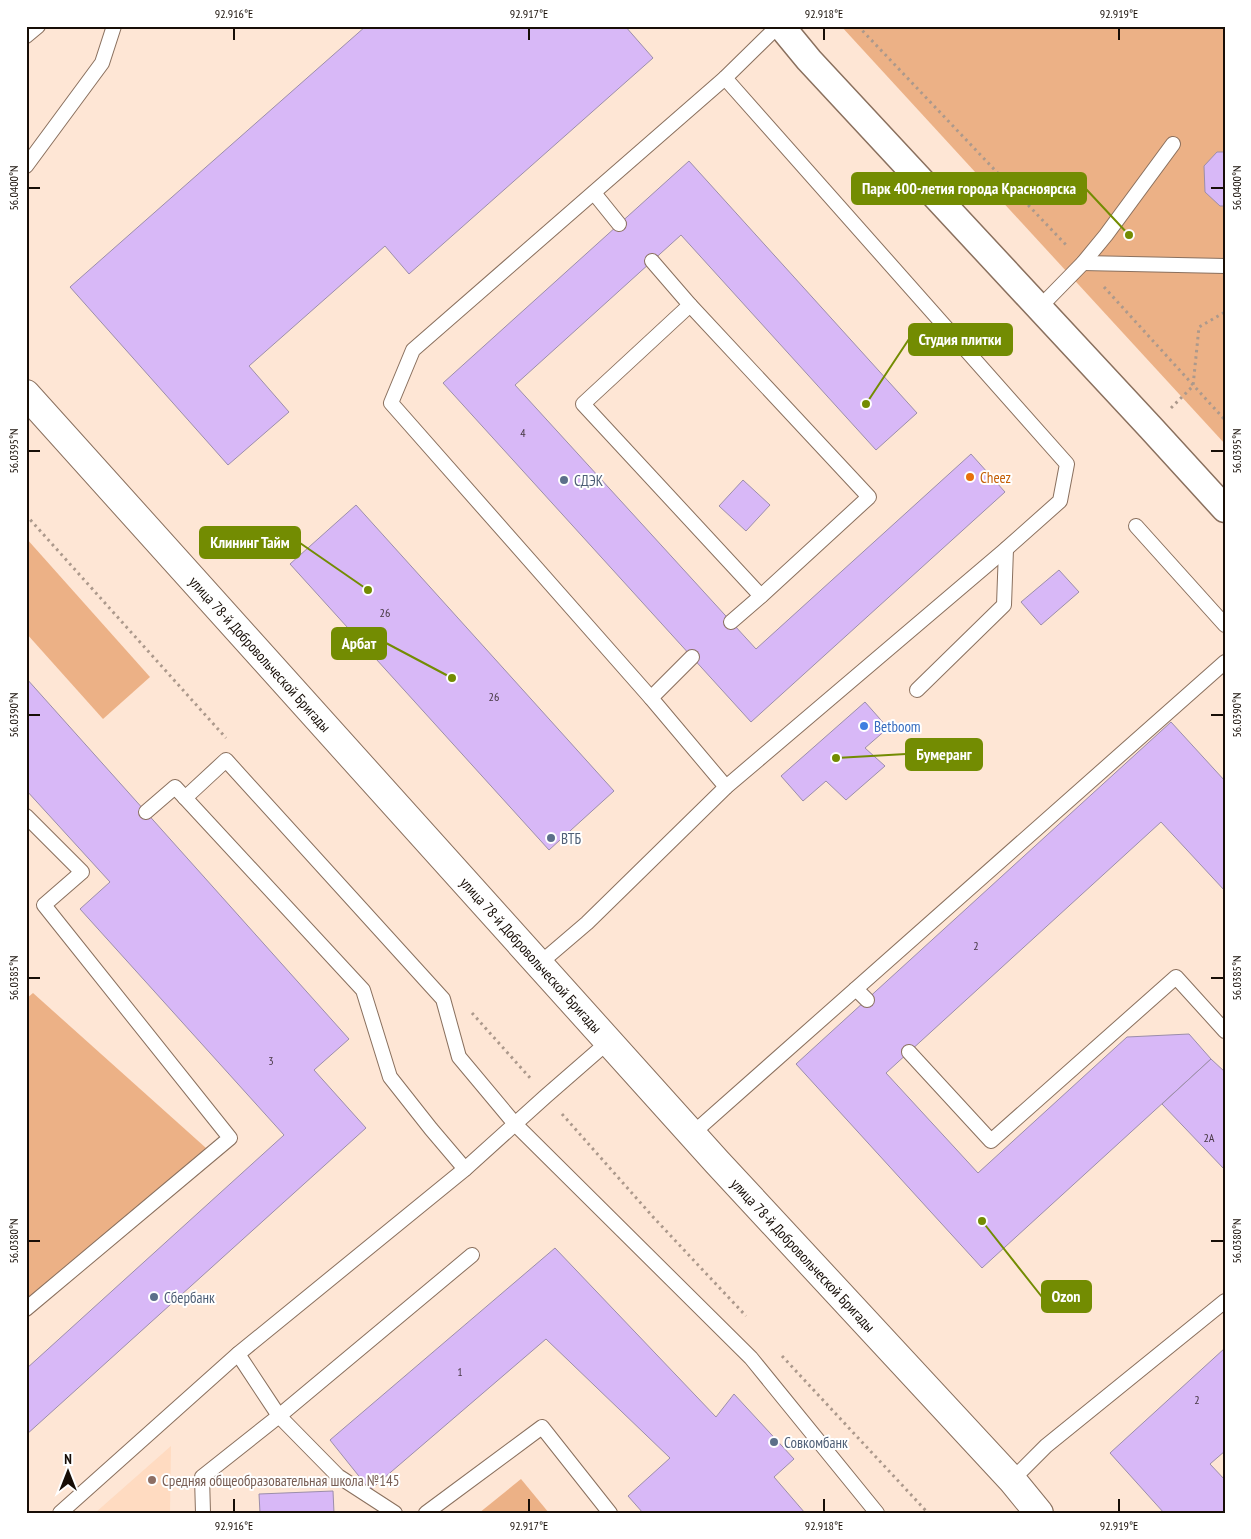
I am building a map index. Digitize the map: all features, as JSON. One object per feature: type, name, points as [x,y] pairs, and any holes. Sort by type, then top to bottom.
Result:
[{"type":"street","points":[[779,26],[1225,509]]},
{"type":"street","name":"улица 78-й Добровольческой Бригады","points":[[26,394],[608,1042],[1012,1480],[1040,1513]]},
{"type":"lane","points":[[26,36],[38,26]]},
{"type":"lane","points":[[26,166],[102,63],[114,26]]},
{"type":"lane","points":[[726,787],[651,698],[391,403],[413,350],[725,78],[779,26]]},
{"type":"lane","points":[[539,964],[587,923],[726,787],[1060,501],[1067,464],[725,78]]},
{"type":"lane","points":[[1039,308],[1083,264],[1173,144]]},
{"type":"lane","points":[[594,193],[619,224]]},
{"type":"lane","points":[[652,261],[869,497],[730,622]]},
{"type":"lane","points":[[1083,264],[1225,266]]},
{"type":"lane","points":[[690,304],[583,404],[761,596]]},
{"type":"lane","points":[[1136,526],[1225,625]]},
{"type":"lane","points":[[917,690],[1004,606],[1006,549]]},
{"type":"lane","points":[[651,698],[692,657]]},
{"type":"lane","points":[[692,1134],[1225,662]]},
{"type":"lane","points":[[184,798],[226,760],[443,999],[459,1056],[515,1124],[752,1358],[877,1513]]},
{"type":"lane","points":[[146,812],[175,787],[363,990],[390,1076],[465,1169]]},
{"type":"lane","points":[[26,816],[88,867],[44,905],[230,1138],[26,1309]]},
{"type":"lane","points":[[909,1052],[991,1141],[1176,977],[1225,1031]]},
{"type":"lane","points":[[856,988],[866,1000]]},
{"type":"lane","points":[[60,1513],[238,1354],[465,1169],[608,1042]]},
{"type":"lane","points":[[203,1513],[202,1477],[279,1416],[472,1255]]},
{"type":"lane","points":[[1012,1480],[1046,1446],[1225,1301]]},
{"type":"lane","points":[[238,1354],[279,1416],[338,1476],[395,1513]]},
{"type":"lane","points":[[426,1513],[542,1428],[610,1513]]},
{"type":"path","points":[[858,26],[1083,264],[1225,420]]},
{"type":"path","points":[[1170,409],[1193,386],[1199,327],[1225,312]]},
{"type":"path","points":[[26,515],[226,738]]},
{"type":"path","points":[[466,1006],[654,1218],[748,1319]]},
{"type":"path","points":[[781,1355],[928,1513]]},
{"type":"shaded area","points":[[841,26],[1225,26],[1225,444]]},
{"type":"shaded area","points":[[26,538],[150,677],[103,719],[26,633]]},
{"type":"shaded area","points":[[33,993],[206,1148],[26,1302],[26,999]]},
{"type":"shaded area","name":"Средняя общеобразовательная школа №145","points":[[171,1446],[170,1513],[95,1513]]},
{"type":"shaded area","points":[[521,1479],[549,1513],[479,1513]]},
{"type":"building","points":[[366,26],[625,26],[653,58],[409,274],[385,246],[249,366],[289,412],[228,465],[70,287]]},
{"type":"building","points":[[1217,152],[1225,152],[1225,206],[1220,206],[1205,192],[1204,166]]},
{"type":"building","points":[[689,161],[917,413],[876,450],[681,235],[515,385],[756,649],[971,454],[1005,492],[751,722],[443,383]]},
{"type":"building","points":[[743,480],[770,505],[746,531],[719,506]]},
{"type":"building","points":[[356,505],[614,791],[549,850],[290,564]]},
{"type":"building","points":[[1059,570],[1079,592],[1041,625],[1021,602]]},
{"type":"building","points":[[26,678],[349,1039],[314,1070],[366,1128],[26,1435],[26,1369],[284,1135],[80,909],[110,882],[26,790]]},
{"type":"building","points":[[865,702],[888,728],[865,748],[885,766],[846,800],[826,781],[803,801],[781,776]]},
{"type":"building","points":[[1171,722],[1225,781],[1225,891],[1161,822],[886,1073],[978,1173],[1127,1037],[1189,1034],[1211,1059],[982,1268],[796,1064]]},
{"type":"building","points":[[1211,1059],[1225,1072],[1225,1170],[1162,1104]]},
{"type":"building","points":[[555,1248],[716,1417],[734,1394],[794,1459],[774,1477],[805,1513],[643,1513],[628,1496],[670,1458],[546,1339],[370,1490],[330,1440]]},
{"type":"building","points":[[1225,1348],[1225,1451],[1210,1464],[1225,1480],[1225,1513],[1164,1513],[1110,1453]]},
{"type":"building","points":[[333,1491],[334,1513],[260,1513],[259,1494]]},
{"type":"place","name":"Парк 400-летия города Красноярска","points":[[1129,235]]},
{"type":"place","name":"Студия плитки","points":[[866,404]]},
{"type":"place","name":"Cheez","points":[[970,477]]},
{"type":"place","name":"СДЭК","points":[[564,480]]},
{"type":"place","name":"Клининг Тайм","points":[[368,590]]},
{"type":"place","name":"Арбат","points":[[452,678]]},
{"type":"place","name":"Betboom","points":[[864,726]]},
{"type":"place","name":"Бумеранг","points":[[836,758]]},
{"type":"place","name":"ВТБ","points":[[551,838]]},
{"type":"place","name":"Ozon","points":[[982,1221]]},
{"type":"place","name":"Сбербанк","points":[[154,1297]]},
{"type":"place","name":"Совкомбанк","points":[[774,1442]]},
{"type":"place","name":"Средняя общеобразовательная школа №145","points":[[152,1480]]}]
